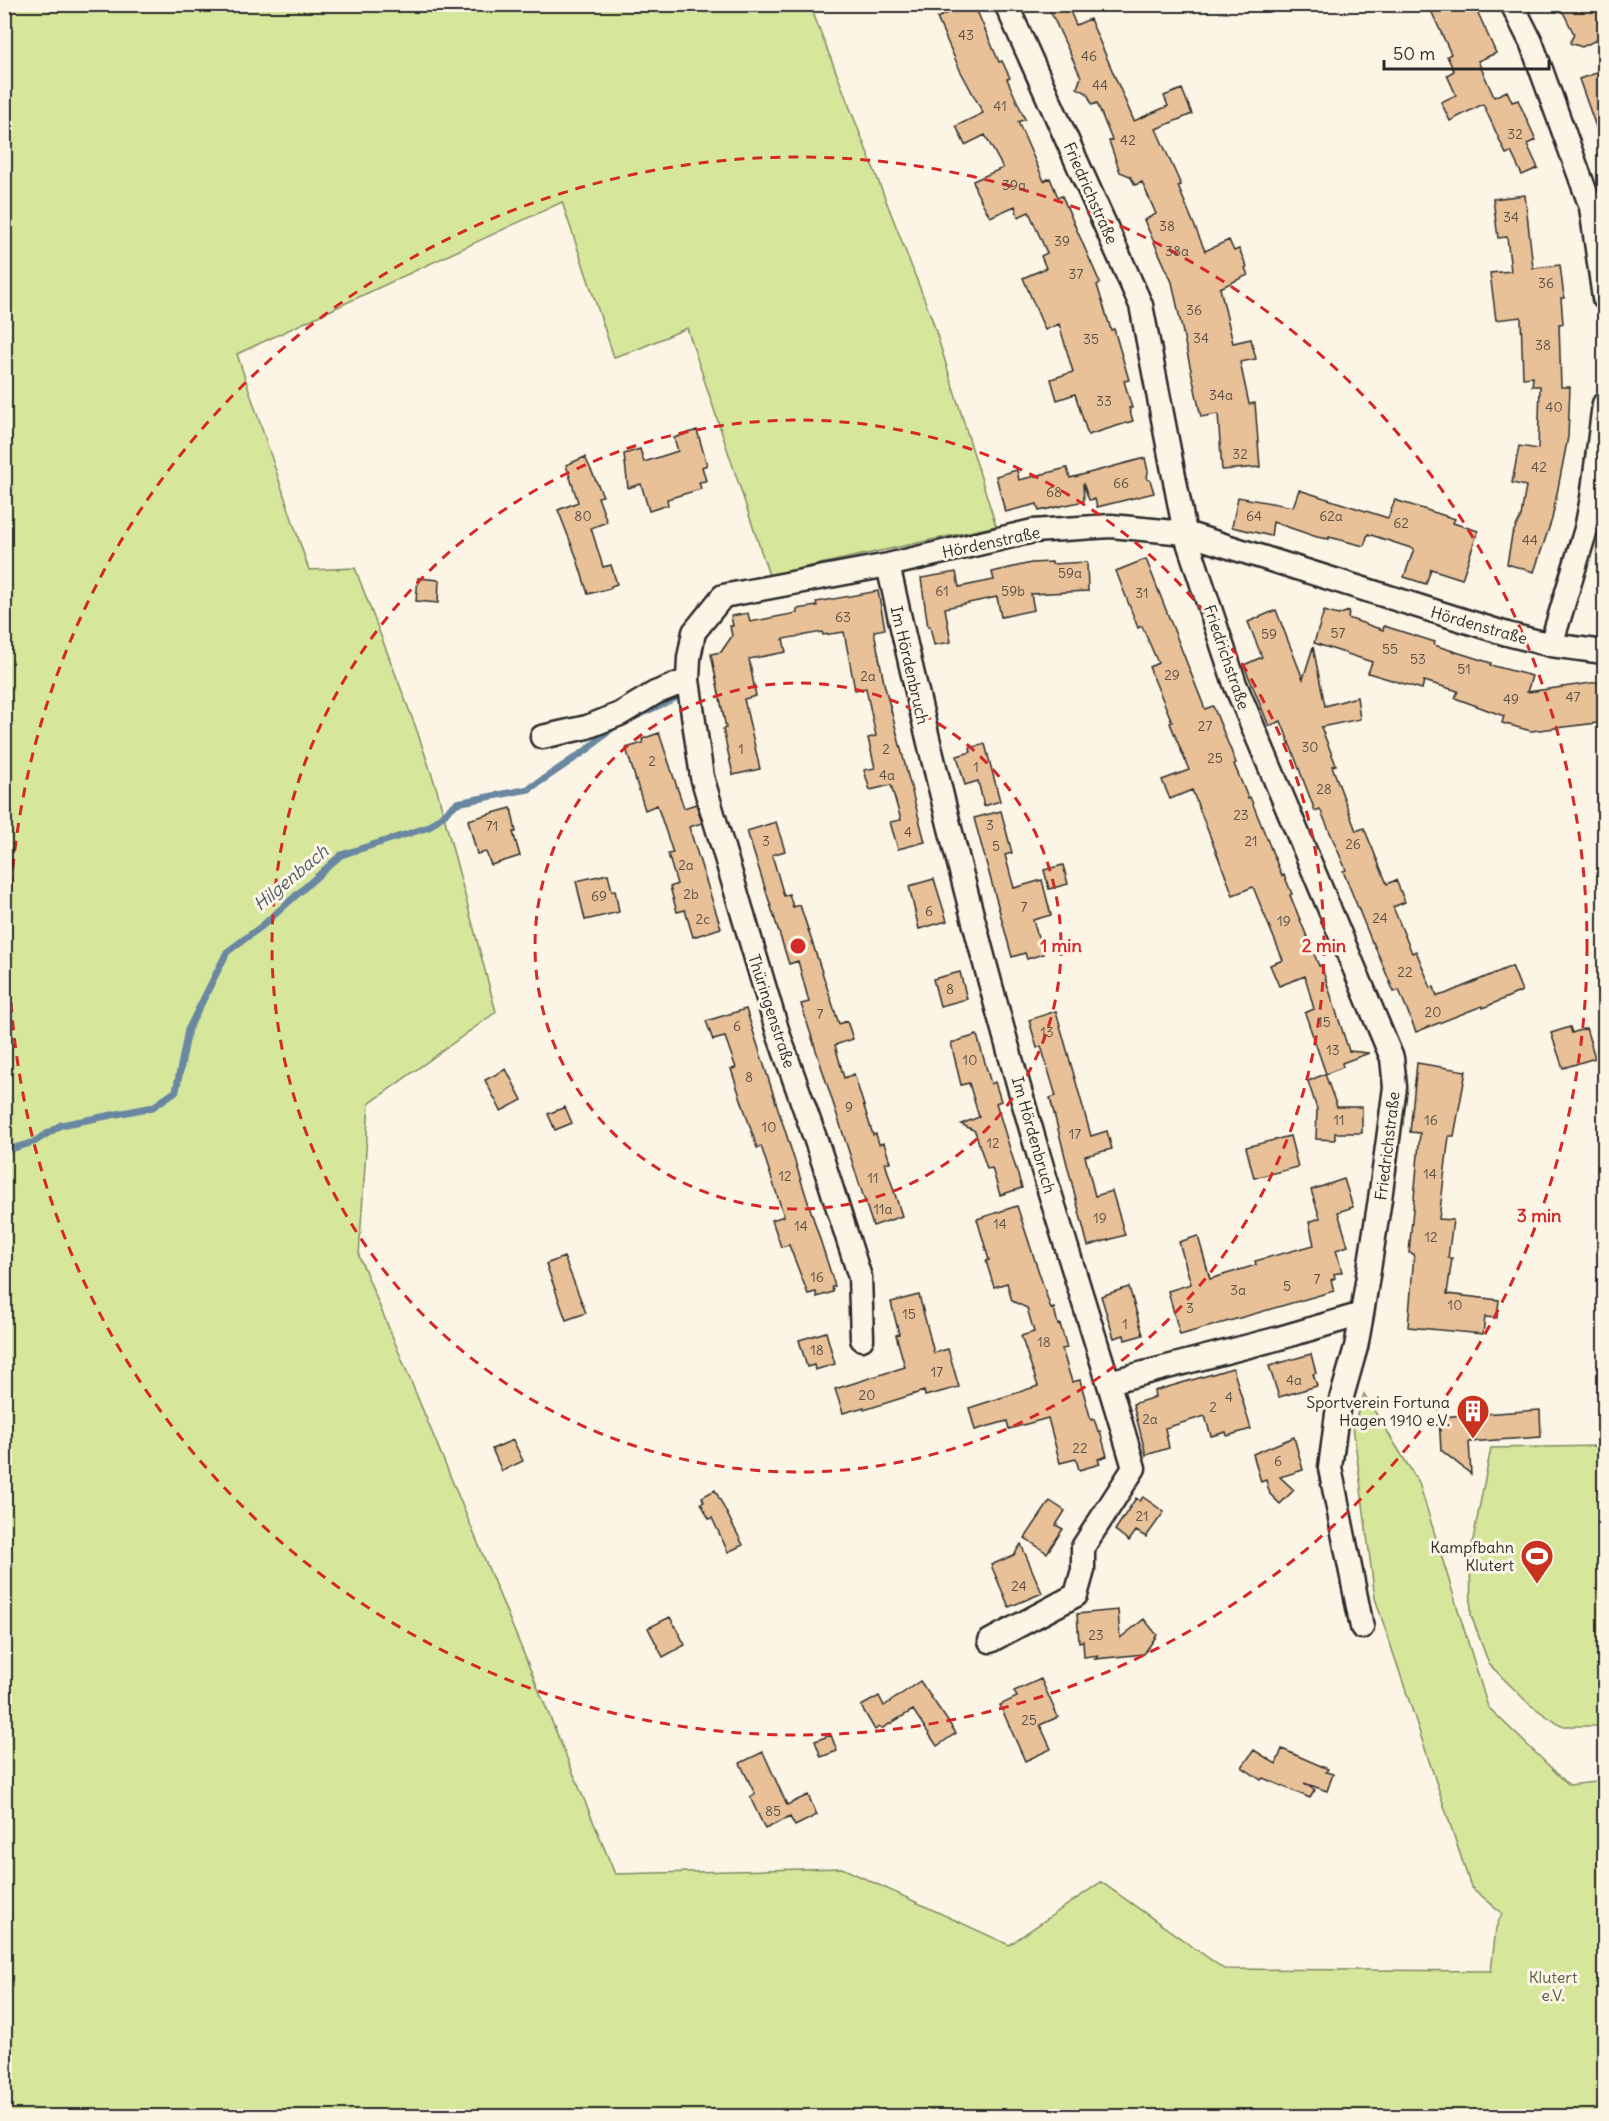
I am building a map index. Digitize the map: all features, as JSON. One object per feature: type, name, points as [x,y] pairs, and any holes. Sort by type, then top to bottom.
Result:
[{"type":"street","name":"Friedrichstraße","points":[[1006,4],[1141,305],[1185,533],[1235,684],[1392,1058],[1395,1087],[1362,1314],[1356,1347],[1337,1414],[1330,1468],[1362,1627]]},
{"type":"street","points":[[1512,4],[1532,42],[1591,207],[1605,298]]},
{"type":"street","points":[[1551,645],[1586,528],[1605,404]]},
{"type":"street","name":"Hördenstraße","points":[[688,680],[689,657],[694,632],[723,596],[888,565],[1033,531],[1111,525],[1185,533],[1453,618],[1551,645],[1605,652]]},
{"type":"street","name":"Im Hördenbruch","points":[[888,565],[922,720],[978,938],[1043,1170],[1134,1467],[1083,1547],[1083,1570],[1076,1595],[990,1641]]},
{"type":"street","points":[[542,736],[587,727],[620,714],[655,693],[688,680]]},
{"type":"street","name":"Thüringenstraße","points":[[688,680],[702,777],[779,1036],[820,1152],[860,1277],[862,1339]]},
{"type":"street","points":[[1109,1382],[1276,1340],[1362,1314]]},
{"type":"green space","name":"Klutert e.V.","points":[[5,4],[810,5],[932,319],[996,526],[769,575],[687,328],[614,357],[562,202],[237,354],[309,570],[355,568],[437,790],[496,1012],[369,1104],[359,1256],[615,1874],[842,1868],[1009,1945],[1101,1882],[1224,1969],[1491,1971],[1496,1928],[1502,1913],[1471,1887],[1375,1598],[1353,1426],[1364,1394],[1419,1483],[1488,1707],[1569,1785],[1604,1781],[1604,2116],[5,2116]]},
{"type":"green space","name":"Kampfbahn Klutert","points":[[1604,1446],[1604,1726],[1561,1726],[1529,1704],[1489,1664],[1471,1615],[1470,1555],[1491,1448]]},
{"type":"building","points":[[949,4],[974,4],[999,62],[1002,61],[1010,78],[1007,79],[1025,119],[1018,122],[1044,181],[1050,178],[1058,197],[1062,196],[1100,283],[1097,285],[1111,330],[1114,329],[1129,380],[1124,381],[1132,408],[1129,408],[1133,421],[1088,435],[1075,394],[1057,400],[1051,379],[1073,372],[1059,324],[1045,330],[1023,278],[1046,268],[1041,256],[1047,253],[1029,212],[1018,217],[1015,206],[990,217],[976,191],[973,181],[1003,168],[985,135],[965,145],[956,126],[983,113],[960,70],[937,18],[952,11]]},
{"type":"building","points":[[1047,4],[1067,4],[1076,25],[1090,19],[1134,121],[1168,106],[1164,96],[1182,89],[1192,114],[1156,129],[1181,185],[1178,186],[1205,251],[1229,240],[1234,251],[1239,249],[1247,267],[1245,268],[1248,275],[1220,288],[1233,343],[1251,339],[1256,359],[1240,362],[1249,404],[1255,403],[1260,467],[1222,470],[1218,414],[1201,417],[1172,282],[1144,220],[1156,214],[1142,182],[1135,185],[1130,176],[1120,172],[1109,141],[1112,140],[1097,103],[1092,105],[1087,93],[1077,88],[1081,77]]},
{"type":"building","points":[[1428,4],[1474,4],[1496,53],[1478,61],[1494,97],[1507,91],[1512,102],[1518,100],[1536,140],[1527,144],[1538,168],[1522,175],[1511,152],[1506,154],[1483,104],[1450,121],[1441,102],[1456,95],[1447,75],[1454,71],[1447,56],[1451,54]]},
{"type":"building","points":[[1559,4],[1597,4],[1605,21],[1605,36],[1582,47],[1570,43],[1574,34]]},
{"type":"building","points":[[1605,70],[1605,144],[1602,144],[1579,79]]},
{"type":"building","points":[[1525,195],[1533,268],[1560,265],[1564,298],[1561,298],[1563,324],[1559,324],[1561,387],[1570,387],[1568,437],[1552,519],[1534,572],[1507,564],[1512,535],[1521,516],[1526,486],[1512,483],[1519,446],[1538,449],[1540,386],[1532,386],[1533,377],[1523,378],[1521,317],[1496,320],[1490,273],[1511,271],[1507,237],[1498,238],[1493,199]]},
{"type":"building","points":[[697,430],[707,465],[702,467],[706,481],[699,482],[701,489],[667,499],[668,505],[649,511],[641,484],[628,488],[624,454],[640,449],[644,462],[678,451],[674,438]]},
{"type":"building","points":[[585,457],[603,496],[598,497],[607,522],[591,528],[603,567],[611,565],[617,584],[611,588],[588,594],[558,510],[578,502],[566,465]]},
{"type":"building","points":[[1145,458],[1147,479],[1150,480],[1154,493],[1097,507],[1095,499],[1089,500],[1083,483],[1084,501],[1039,511],[1037,504],[1005,512],[996,476],[1017,470],[1019,480],[1067,468],[1070,478]]},
{"type":"building","points":[[1299,490],[1388,518],[1395,500],[1455,519],[1453,523],[1478,531],[1462,579],[1431,569],[1426,584],[1404,577],[1414,549],[1368,534],[1364,546],[1329,537],[1329,539],[1317,537],[1273,522],[1271,536],[1232,527],[1238,497],[1293,507]]},
{"type":"building","points":[[1146,559],[1205,709],[1213,706],[1248,798],[1250,797],[1282,876],[1284,875],[1292,894],[1290,895],[1319,966],[1321,965],[1349,1051],[1369,1053],[1342,1063],[1343,1067],[1326,1074],[1305,1013],[1314,1009],[1305,976],[1279,986],[1270,965],[1283,960],[1253,887],[1233,895],[1192,790],[1170,799],[1162,780],[1189,770],[1149,667],[1158,663],[1142,626],[1138,628],[1116,571]]},
{"type":"building","points":[[1052,562],[1052,564],[1087,562],[1088,591],[1031,594],[1034,610],[1001,617],[997,597],[945,608],[951,642],[934,645],[930,626],[928,627],[921,578],[956,572],[959,587],[994,580],[992,572],[1031,563]]},
{"type":"building","points":[[418,578],[439,580],[438,603],[416,601]]},
{"type":"building","points":[[878,591],[885,629],[874,631],[884,683],[925,842],[898,849],[890,822],[901,820],[891,785],[870,790],[864,770],[875,768],[868,738],[876,736],[866,688],[855,690],[844,632],[823,635],[822,632],[783,639],[786,652],[749,659],[756,696],[744,699],[760,769],[733,775],[711,654],[721,652],[732,636],[731,616],[748,613],[750,622],[797,613],[797,609],[817,606],[816,602]]},
{"type":"building","points":[[1276,610],[1303,679],[1313,647],[1325,706],[1357,697],[1360,719],[1321,727],[1336,765],[1332,766],[1356,831],[1364,828],[1387,884],[1396,880],[1405,902],[1393,907],[1412,953],[1416,951],[1431,988],[1434,987],[1437,996],[1445,994],[1512,966],[1522,991],[1416,1032],[1399,990],[1394,992],[1372,942],[1343,871],[1346,870],[1320,809],[1315,811],[1281,721],[1269,726],[1244,665],[1262,657],[1248,622]]},
{"type":"building","points":[[1324,611],[1338,615],[1349,611],[1348,618],[1383,630],[1384,626],[1435,642],[1434,645],[1491,663],[1490,665],[1532,676],[1527,692],[1605,681],[1605,722],[1531,731],[1502,723],[1504,716],[1455,698],[1458,691],[1424,681],[1422,689],[1368,673],[1372,662],[1314,643]]},
{"type":"building","points":[[659,733],[684,808],[696,804],[702,823],[689,827],[721,928],[693,937],[685,910],[677,912],[670,887],[677,884],[668,854],[673,853],[657,805],[645,810],[626,748],[643,743],[642,739]]},
{"type":"building","points":[[985,744],[1000,801],[984,806],[978,781],[965,785],[957,756],[971,752],[970,748]]},
{"type":"building","points":[[511,808],[516,832],[513,832],[520,856],[491,865],[486,852],[477,854],[468,820]]},
{"type":"building","points":[[1001,811],[1012,853],[1005,855],[1014,888],[1042,880],[1051,915],[1033,920],[1043,954],[1027,959],[1025,953],[1012,957],[974,818]]},
{"type":"building","points":[[776,822],[785,851],[772,855],[784,896],[789,894],[793,907],[800,905],[839,1024],[847,1021],[853,1039],[835,1045],[844,1078],[854,1074],[873,1135],[876,1134],[879,1144],[884,1143],[890,1162],[885,1163],[902,1216],[873,1226],[801,1004],[809,1002],[798,961],[789,964],[747,831]]},
{"type":"building","points":[[1063,865],[1068,884],[1049,889],[1044,870]]},
{"type":"building","points":[[608,874],[612,891],[615,890],[619,912],[585,920],[576,881]]},
{"type":"building","points":[[934,879],[947,921],[919,929],[909,886]]},
{"type":"building","points":[[960,972],[967,999],[940,1006],[933,979]]},
{"type":"building","points":[[746,1009],[835,1286],[832,1287],[833,1292],[817,1297],[816,1292],[808,1294],[789,1245],[781,1247],[772,1220],[784,1216],[761,1146],[757,1148],[731,1069],[736,1068],[725,1037],[713,1040],[706,1021]]},
{"type":"building","points":[[1056,1011],[1091,1136],[1107,1131],[1112,1149],[1085,1156],[1095,1196],[1112,1191],[1125,1235],[1088,1246],[1050,1098],[1056,1096],[1041,1046],[1037,1048],[1029,1020]]},
{"type":"building","points":[[1570,1027],[1572,1033],[1586,1028],[1595,1058],[1563,1068],[1551,1033]]},
{"type":"building","points":[[977,1035],[991,1084],[995,1082],[1001,1101],[996,1103],[1022,1188],[1000,1195],[992,1168],[987,1169],[975,1131],[961,1124],[979,1117],[969,1083],[961,1085],[951,1043]]},
{"type":"building","points":[[1417,1063],[1466,1071],[1454,1136],[1449,1136],[1439,1219],[1453,1220],[1448,1258],[1452,1258],[1447,1294],[1499,1300],[1497,1318],[1485,1317],[1483,1334],[1408,1327],[1414,1254],[1409,1253],[1420,1133],[1410,1132]]},
{"type":"building","points":[[506,1069],[522,1100],[501,1111],[485,1080]]},
{"type":"building","points":[[1325,1074],[1337,1107],[1362,1107],[1362,1133],[1335,1133],[1335,1140],[1316,1139],[1317,1109],[1308,1081]]},
{"type":"building","points":[[565,1107],[572,1123],[555,1130],[548,1114]]},
{"type":"building","points":[[1290,1136],[1298,1167],[1254,1178],[1246,1147]]},
{"type":"building","points":[[1344,1179],[1353,1207],[1338,1212],[1348,1246],[1336,1250],[1342,1272],[1334,1274],[1335,1278],[1331,1280],[1334,1291],[1180,1335],[1168,1291],[1191,1284],[1179,1242],[1198,1236],[1210,1279],[1256,1265],[1255,1261],[1314,1245],[1309,1222],[1320,1218],[1311,1190]]},
{"type":"building","points":[[1017,1206],[1051,1309],[1054,1308],[1058,1325],[1060,1324],[1067,1348],[1062,1349],[1072,1382],[1080,1380],[1091,1420],[1094,1419],[1100,1431],[1107,1456],[1098,1459],[1100,1464],[1079,1470],[1076,1459],[1060,1463],[1048,1418],[1009,1429],[1007,1421],[975,1430],[969,1408],[1038,1386],[1021,1336],[1034,1332],[1027,1308],[1012,1301],[1007,1283],[994,1287],[977,1219]]},
{"type":"building","points":[[564,1257],[586,1313],[566,1320],[546,1264]]},
{"type":"building","points":[[1129,1287],[1143,1335],[1125,1340],[1124,1335],[1114,1338],[1101,1296]]},
{"type":"building","points":[[919,1295],[934,1353],[948,1349],[959,1387],[925,1396],[924,1391],[864,1410],[864,1407],[843,1413],[835,1389],[905,1367],[896,1335],[899,1334],[891,1302]]},
{"type":"building","points":[[826,1332],[835,1364],[815,1370],[814,1365],[807,1367],[799,1340]]},
{"type":"building","points":[[1311,1354],[1317,1386],[1279,1397],[1269,1366]]},
{"type":"building","points":[[1233,1368],[1251,1429],[1227,1436],[1226,1432],[1211,1436],[1205,1416],[1165,1428],[1169,1448],[1146,1455],[1133,1404],[1155,1397],[1154,1391]]},
{"type":"building","name":"Sportverein Fortuna Hagen 1910 e.V.","points":[[1540,1410],[1541,1437],[1469,1442],[1471,1474],[1441,1450],[1439,1417]]},
{"type":"building","points":[[1294,1437],[1303,1470],[1280,1477],[1294,1490],[1280,1504],[1270,1494],[1266,1480],[1261,1482],[1253,1454]]},
{"type":"building","points":[[513,1440],[523,1461],[502,1471],[492,1449]]},
{"type":"building","points":[[715,1490],[743,1545],[728,1552],[712,1518],[709,1519],[701,1503],[704,1502],[702,1497]]},
{"type":"building","points":[[1143,1497],[1164,1512],[1146,1537],[1136,1531],[1129,1541],[1115,1530],[1136,1498],[1140,1501]]},
{"type":"building","points":[[1050,1501],[1065,1511],[1056,1525],[1063,1529],[1047,1553],[1025,1538]]},
{"type":"building","points":[[1021,1544],[1042,1593],[1009,1607],[991,1565],[1014,1555]]},
{"type":"building","points":[[1118,1610],[1120,1638],[1144,1619],[1157,1635],[1144,1654],[1095,1659],[1099,1655],[1084,1657],[1083,1641],[1079,1642],[1077,1614]]},
{"type":"building","points":[[670,1617],[685,1645],[663,1657],[648,1628]]},
{"type":"building","points":[[1041,1679],[1058,1717],[1040,1725],[1051,1749],[1025,1761],[1000,1705],[1017,1697],[1014,1691]]},
{"type":"building","points":[[920,1681],[956,1733],[937,1746],[913,1710],[881,1729],[879,1727],[875,1730],[861,1706],[879,1696],[884,1706]]},
{"type":"building","points":[[831,1735],[837,1751],[821,1757],[815,1741]]},
{"type":"building","points":[[1282,1749],[1328,1769],[1326,1772],[1333,1774],[1327,1791],[1304,1783],[1315,1790],[1310,1798],[1263,1778],[1261,1780],[1242,1767],[1254,1750],[1276,1764]]},
{"type":"building","points":[[763,1752],[787,1805],[808,1795],[817,1815],[795,1826],[790,1817],[765,1829],[750,1797],[755,1794],[740,1763]]},
{"type":"waterway","name":"Hilgenbach","points":[[638,715],[675,698]]},
{"type":"waterway","name":"Hilgenbach","points":[[4,1151],[34,1142],[61,1125],[153,1107],[176,1091],[188,1030],[227,952],[262,926],[341,855],[429,827],[457,803],[529,789],[588,749],[612,728]]},
{"type":"place","name":"Sportverein Fortuna Hagen 1910 e.V.","points":[[1473,1440]]},
{"type":"place","name":"Kampfbahn Klutert","points":[[1537,1585]]}]
